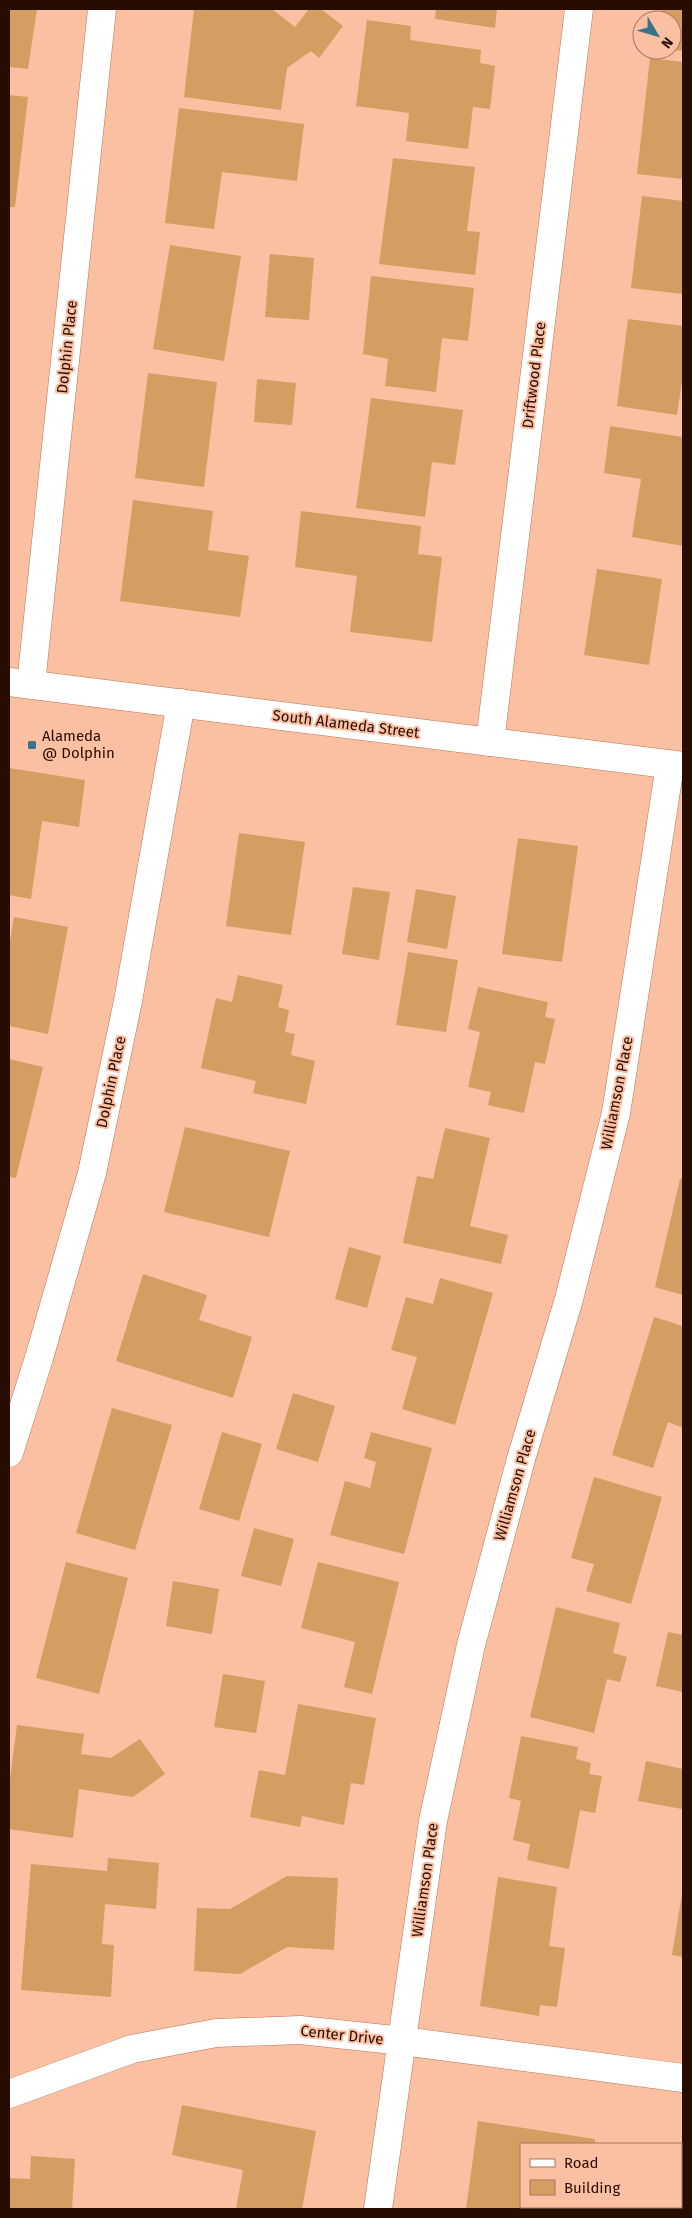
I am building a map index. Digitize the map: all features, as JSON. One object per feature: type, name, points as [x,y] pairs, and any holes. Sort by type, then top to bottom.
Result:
[{"type":"street","name":"Dolphin Place","points":[[20,683],[102,9]]},
{"type":"street","name":"Driftwood Place","points":[[490,742],[578,9]]},
{"type":"street","name":"South Alameda Street","points":[[20,683],[677,766]]},
{"type":"street","name":"Dolphin Place","points":[[9,1453],[39,1358],[92,1174],[128,1001],[180,703]]},
{"type":"street","name":"Williamson Place","points":[[378,2209],[433,1821],[471,1645],[521,1459],[569,1299],[616,1113],[677,766]]},
{"type":"street","name":"Center Drive","points":[[9,2094],[132,2049],[216,2033],[300,2030],[403,2041],[683,2078]]},
{"type":"building","points":[[9,9],[37,9],[28,69],[9,67]]},
{"type":"building","points":[[194,9],[272,9],[295,27],[309,9],[321,9],[343,26],[319,58],[311,51],[287,68],[281,110],[184,97]]},
{"type":"building","points":[[436,9],[497,9],[495,28],[435,19]]},
{"type":"building","points":[[683,9],[683,51],[682,10],[662,10]]},
{"type":"building","points":[[367,20],[411,26],[410,40],[481,50],[480,63],[495,66],[490,109],[473,107],[468,149],[406,141],[409,113],[356,106]]},
{"type":"building","points":[[650,60],[683,62],[683,179],[637,174]]},
{"type":"building","points":[[9,95],[28,97],[15,207],[9,207]]},
{"type":"building","points":[[179,108],[304,124],[297,181],[222,172],[214,229],[165,223]]},
{"type":"building","points":[[393,158],[475,167],[467,231],[480,232],[475,275],[379,264]]},
{"type":"building","points":[[642,196],[683,201],[683,294],[631,288]]},
{"type":"building","points":[[170,245],[241,256],[224,361],[153,349]]},
{"type":"building","points":[[270,254],[314,258],[309,320],[265,317]]},
{"type":"building","points":[[371,276],[474,288],[468,341],[442,338],[436,392],[385,386],[388,359],[363,354]]},
{"type":"building","points":[[628,319],[683,326],[683,382],[677,415],[617,406]]},
{"type":"building","points":[[148,373],[217,382],[204,487],[135,478]]},
{"type":"building","points":[[257,379],[296,383],[292,425],[254,422]]},
{"type":"building","points":[[371,398],[463,410],[455,465],[432,462],[425,517],[356,508]]},
{"type":"building","points":[[610,426],[683,437],[683,546],[632,537],[641,479],[604,473]]},
{"type":"building","points":[[133,500],[213,511],[208,550],[249,556],[240,617],[120,601]]},
{"type":"building","points":[[301,511],[421,526],[418,554],[442,557],[432,642],[350,632],[357,576],[295,567]]},
{"type":"building","points":[[597,569],[662,579],[649,665],[584,655]]},
{"type":"building","points":[[9,768],[85,780],[79,827],[42,821],[31,899],[9,895]]},
{"type":"building","points":[[239,833],[305,842],[291,935],[226,926]]},
{"type":"building","points":[[518,838],[578,846],[562,962],[502,954]]},
{"type":"building","points":[[353,887],[390,892],[379,960],[342,954]]},
{"type":"building","points":[[416,889],[456,896],[447,949],[407,942]]},
{"type":"building","points":[[14,917],[68,927],[48,1034],[9,1026],[9,947]]},
{"type":"building","points":[[408,952],[458,960],[446,1032],[396,1025]]},
{"type":"building","points":[[238,975],[283,985],[278,1007],[289,1010],[285,1032],[295,1034],[291,1055],[315,1061],[306,1104],[253,1093],[256,1081],[201,1068],[216,998],[232,1002]]},
{"type":"building","points":[[478,987],[548,1002],[545,1017],[555,1019],[545,1064],[535,1062],[524,1113],[488,1105],[491,1092],[468,1087],[480,1032],[468,1029]]},
{"type":"building","points":[[9,1059],[43,1067],[16,1178],[9,1177]]},
{"type":"building","points":[[185,1127],[290,1151],[269,1237],[164,1212]]},
{"type":"building","points":[[445,1128],[490,1138],[470,1226],[508,1235],[501,1264],[403,1243],[417,1176],[433,1179]]},
{"type":"building","points":[[680,1179],[683,1179],[683,1295],[655,1287]]},
{"type":"building","points":[[349,1247],[381,1256],[367,1308],[335,1299]]},
{"type":"building","points":[[143,1274],[207,1295],[199,1320],[252,1337],[233,1398],[116,1361]]},
{"type":"building","points":[[440,1278],[493,1293],[455,1425],[402,1409],[417,1357],[391,1350],[406,1297],[433,1304]]},
{"type":"building","points":[[654,1317],[683,1326],[683,1428],[668,1422],[653,1468],[612,1455]]},
{"type":"building","points":[[293,1393],[335,1406],[318,1462],[276,1449]]},
{"type":"building","points":[[112,1408],[172,1425],[135,1550],[76,1533]]},
{"type":"building","points":[[222,1432],[262,1444],[239,1521],[199,1509]]},
{"type":"building","points":[[371,1432],[432,1448],[404,1554],[330,1535],[345,1481],[370,1488],[376,1462],[364,1458]]},
{"type":"building","points":[[594,1477],[662,1497],[631,1604],[586,1591],[594,1564],[571,1558]]},
{"type":"building","points":[[254,1528],[294,1539],[281,1586],[241,1576]]},
{"type":"building","points":[[66,1562],[128,1578],[99,1694],[36,1678]]},
{"type":"building","points":[[318,1562],[399,1582],[372,1694],[344,1687],[355,1642],[301,1628]]},
{"type":"building","points":[[173,1581],[219,1589],[212,1634],[166,1626]]},
{"type":"building","points":[[556,1607],[620,1623],[613,1653],[627,1657],[620,1682],[607,1679],[594,1733],[530,1717]]},
{"type":"building","points":[[668,1632],[683,1635],[683,1692],[656,1686]]},
{"type":"building","points":[[223,1674],[265,1681],[256,1733],[214,1727]]},
{"type":"building","points":[[298,1704],[376,1718],[364,1785],[351,1783],[344,1825],[302,1816],[300,1827],[250,1817],[259,1770],[285,1775]]},
{"type":"building","points":[[17,1725],[84,1734],[81,1754],[111,1758],[140,1739],[165,1774],[133,1797],[79,1789],[73,1838],[9,1829],[9,1787]]},
{"type":"building","points":[[521,1736],[578,1747],[576,1759],[591,1763],[589,1774],[602,1776],[595,1813],[580,1810],[569,1869],[527,1860],[530,1844],[513,1840],[521,1801],[509,1798]]},
{"type":"building","points":[[646,1761],[683,1769],[682,1809],[638,1801]]},
{"type":"building","points":[[108,1858],[159,1863],[156,1909],[105,1904],[102,1944],[114,1945],[111,1997],[21,1990],[31,1864],[107,1871]]},
{"type":"building","points":[[287,1876],[338,1878],[334,1950],[287,1947],[240,1974],[194,1971],[197,1908],[230,1909]]},
{"type":"building","points":[[498,1877],[557,1887],[549,1946],[565,1948],[557,2007],[540,2005],[539,2016],[480,2006]]},
{"type":"building","points":[[683,1894],[683,1957],[672,1955]]},
{"type":"building","points":[[182,2105],[316,2131],[302,2209],[236,2209],[243,2170],[172,2155]]},
{"type":"building","points":[[478,2121],[595,2139],[595,2143],[520,2143],[520,2208],[524,2209],[466,2209]]},
{"type":"building","points":[[31,2156],[75,2159],[72,2209],[9,2209],[9,2178],[30,2179]]},
{"type":"building","points":[[682,2170],[683,2170],[682,2208]]},
{"type":"place","name":"Alameda @ Dolphin","points":[[32,745]]}]
